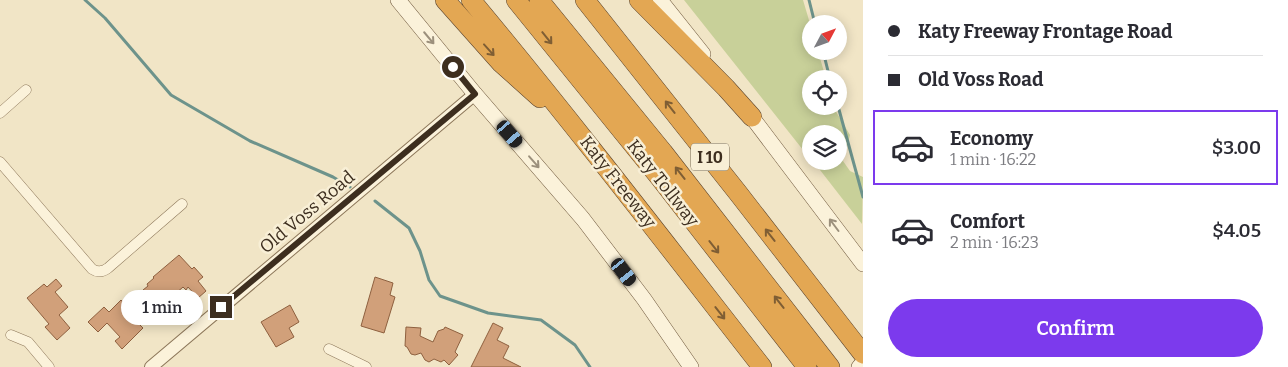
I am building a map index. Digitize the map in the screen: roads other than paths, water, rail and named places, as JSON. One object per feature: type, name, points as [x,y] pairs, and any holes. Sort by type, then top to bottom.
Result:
[{"type":"highway","points":[[445,0],[502,63],[582,137]]},
{"type":"highway","name":"Katy Freeway","points":[[471,0],[582,137],[762,367]]},
{"type":"highway","name":"Katy Tollway","points":[[516,0],[804,354],[830,367]]},
{"type":"highway","name":"Katy Tollway","points":[[539,0],[674,167],[804,354]]},
{"type":"highway","name":"I 10","points":[[585,0],[863,354]]},
{"type":"highway","points":[[639,0],[752,117]]},
{"type":"main road","points":[[398,0],[475,94],[583,219],[644,299],[691,367]]},
{"type":"main road","points":[[660,0],[752,117],[863,264]]},
{"type":"main road","points":[[859,367],[863,364]]},
{"type":"street","points":[[0,113],[26,90]]},
{"type":"street","name":"Old Voss Road","points":[[151,367],[475,94]]},
{"type":"street","points":[[0,162],[96,272],[105,271],[182,204]]},
{"type":"street","points":[[11,335],[28,342],[49,367]]},
{"type":"street","points":[[329,350],[366,367]]},
{"type":"street","name":"Old Voss Road","points":[[147,367],[161,358]]},
{"type":"water","points":[[188,291],[195,300],[175,318],[167,309]]},
{"type":"waterway","points":[[85,0],[105,18],[171,95],[250,141],[333,177],[350,187]]},
{"type":"waterway","points":[[809,0],[813,15]]},
{"type":"waterway","points":[[825,60],[828,70]]},
{"type":"waterway","points":[[840,115],[863,197]]},
{"type":"waterway","points":[[375,201],[409,228],[420,251],[429,280],[440,296],[488,313],[541,320],[575,345],[590,367]]}]
